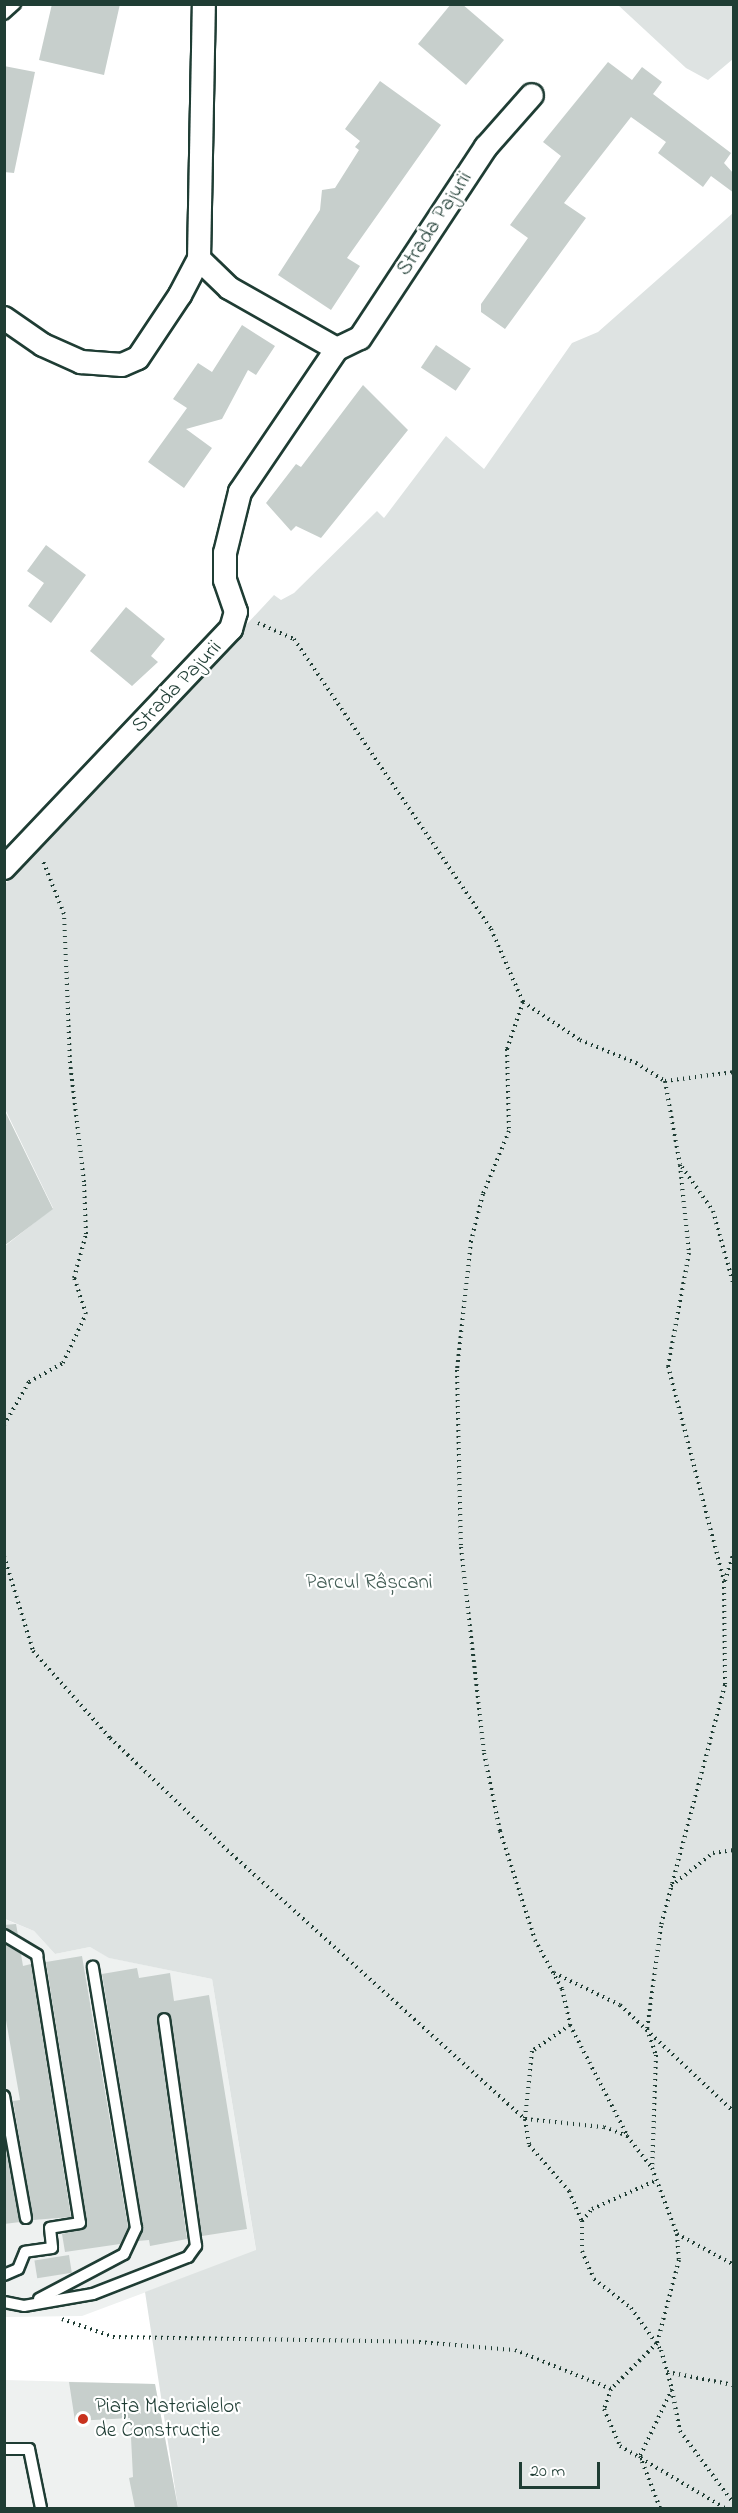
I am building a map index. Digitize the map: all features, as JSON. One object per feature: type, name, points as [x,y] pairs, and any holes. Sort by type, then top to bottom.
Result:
[{"type":"street","points":[[4,318],[44,345],[81,362],[122,365],[138,358],[199,259],[204,4]]},
{"type":"street","name":"Strada Pajurii","points":[[4,868],[35,840],[97,765],[220,645],[236,612],[225,580],[232,508],[337,349],[360,338],[486,147],[532,95]]},
{"type":"street","points":[[199,259],[229,288],[337,349]]},
{"type":"lane","points":[[4,14],[15,4]]},
{"type":"lane","points":[[4,1935],[37,1955],[80,2223],[50,2228],[52,2248],[25,2252],[18,2269],[4,2275]]},
{"type":"lane","points":[[24,2306],[77,2282],[134,2242],[136,2228],[93,1967]]},
{"type":"lane","points":[[4,2302],[24,2306],[93,2294],[188,2257],[196,2246],[164,2019]]},
{"type":"lane","points":[[4,2096],[26,2218]]},
{"type":"lane","points":[[4,2449],[29,2449],[41,2508]]},
{"type":"path","points":[[236,612],[294,639],[491,929],[523,1002],[580,1040],[664,1081],[734,1072]]},
{"type":"path","points":[[4,1425],[29,1382],[63,1362],[86,1314],[74,1278],[86,1234],[84,1182],[70,1063],[64,914],[35,840]]},
{"type":"path","points":[[523,1002],[507,1049],[509,1131],[483,1194],[471,1241],[457,1370],[456,1448],[484,1753],[520,1900],[554,1973],[570,2025],[627,2136],[652,2168]]},
{"type":"path","points":[[664,1081],[680,1165],[689,1253],[668,1366],[724,1581],[726,1685],[671,1886],[647,2029],[656,2055],[652,2168],[676,2234],[679,2260],[657,2343],[611,2389],[604,2409],[608,2427],[620,2446],[725,2508]]},
{"type":"path","points":[[680,1165],[713,1211],[734,1286]]},
{"type":"path","points":[[724,1581],[734,1552]]},
{"type":"path","points":[[4,1556],[33,1651],[110,1737],[525,2119],[604,2127],[627,2136]]},
{"type":"path","points":[[671,1886],[713,1853],[734,1850]]},
{"type":"path","points":[[554,1973],[620,2005],[734,2112]]},
{"type":"path","points":[[570,2025],[532,2051],[525,2119],[529,2145],[569,2191],[582,2221],[582,2251],[594,2279],[631,2308],[657,2343],[672,2389],[680,2431],[734,2504]]},
{"type":"path","points":[[582,2221],[592,2209],[655,2181]]},
{"type":"path","points":[[676,2234],[734,2265]]},
{"type":"path","points":[[24,2306],[113,2337],[419,2342],[514,2350],[611,2389]]},
{"type":"path","points":[[667,2372],[734,2385]]},
{"type":"path","points":[[660,2508],[640,2456],[672,2389]]},
{"type":"shaded area","points":[[4,1919],[34,1931],[55,1954],[90,1947],[110,1958],[212,1979],[256,2251],[82,2316],[5,2317]]},
{"type":"shaded area","name":"Piața Materialelor de Construcție","points":[[5,2380],[155,2384],[178,2508],[5,2508]]},
{"type":"green space","points":[[618,5],[733,5],[733,59],[708,80],[686,68]]},
{"type":"green space","name":"Parcul Râșcani","points":[[733,213],[733,2508],[178,2508],[145,2292],[256,2250],[212,1979],[109,1958],[90,1947],[55,1954],[34,1931],[5,1919],[5,1246],[53,1208],[5,1109],[5,884],[274,595],[281,600],[294,593],[377,511],[384,518],[446,436],[484,469],[572,343],[598,332]]},
{"type":"building","points":[[52,4],[120,4],[104,75],[39,60]]},
{"type":"building","points":[[451,4],[462,4],[504,40],[466,85],[418,44]]},
{"type":"building","points":[[608,62],[632,80],[642,67],[662,82],[653,94],[731,153],[724,163],[734,174],[734,193],[711,176],[703,187],[658,153],[666,142],[631,117],[564,203],[586,218],[505,329],[481,312],[481,304],[528,238],[510,225],[561,156],[543,142]]},
{"type":"building","points":[[4,66],[35,72],[14,173],[4,172]]},
{"type":"building","points":[[380,81],[441,125],[347,258],[360,266],[331,310],[278,275],[320,210],[322,190],[335,188],[359,150],[355,147],[360,141],[345,129]]},
{"type":"building","points":[[242,325],[275,346],[256,375],[248,370],[222,419],[186,429],[212,448],[184,488],[148,462],[187,408],[173,399],[198,363],[212,372]]},
{"type":"building","points":[[436,345],[471,368],[456,391],[421,367]]},
{"type":"building","points":[[363,385],[408,430],[321,538],[296,526],[291,531],[266,503],[296,464],[301,467]]},
{"type":"building","points":[[46,545],[86,575],[51,623],[28,606],[44,583],[27,571]]},
{"type":"building","points":[[126,607],[165,639],[151,656],[158,662],[132,686],[90,651]]},
{"type":"building","points":[[4,1109],[53,1209],[4,1246]]},
{"type":"building","points":[[16,1924],[18,1935],[4,1928],[4,1925]]},
{"type":"building","points":[[4,1944],[21,1954],[23,1966],[31,1964],[71,2217],[33,2220],[13,2101],[20,2100],[4,2009]]},
{"type":"building","points":[[82,1956],[128,2227],[120,2244],[65,2252],[62,2234],[84,2229],[87,2222],[46,1962]]},
{"type":"building","points":[[137,1968],[139,1978],[170,1973],[174,2001],[209,1995],[247,2229],[202,2236],[171,2018],[164,2012],[157,2020],[187,2239],[150,2246],[149,2240],[138,2241],[143,2227],[102,1974]]},
{"type":"building","points":[[4,2141],[20,2222],[4,2224]]},
{"type":"building","points":[[69,2255],[72,2273],[37,2278],[34,2260]]},
{"type":"building","points":[[69,2382],[155,2384],[178,2508],[135,2508],[129,2478],[133,2477],[130,2418],[75,2421]]},
{"type":"place","name":"Piața Materialelor de Construcție","points":[[83,2419]]}]
